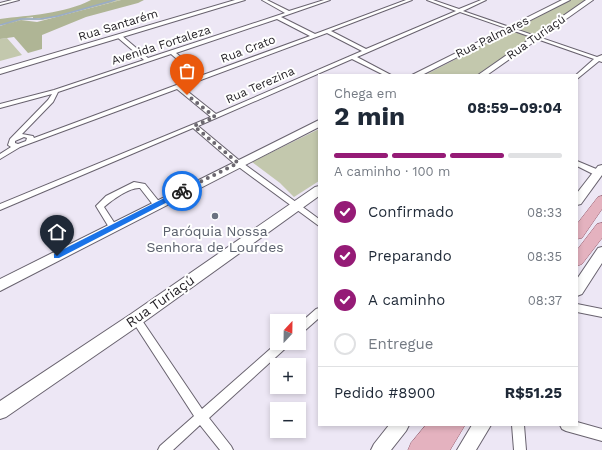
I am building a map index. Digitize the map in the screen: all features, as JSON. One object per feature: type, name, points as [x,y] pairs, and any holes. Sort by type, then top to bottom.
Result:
[{"type":"main road","points":[[578,233],[602,200]]},
{"type":"main road","points":[[578,259],[602,228]]},
{"type":"main road","points":[[418,450],[437,426]]},
{"type":"main road","points":[[438,450],[455,426]]},
{"type":"street","points":[[0,4],[17,0]]},
{"type":"street","name":"Rua Santarém","points":[[0,72],[242,0]]},
{"type":"street","points":[[264,0],[289,13]]},
{"type":"street","name":"Avenida Fortaleza","points":[[0,106],[56,91],[328,0]]},
{"type":"street","name":"Rua Crato","points":[[28,137],[49,134],[410,0]]},
{"type":"street","points":[[429,0],[601,58]]},
{"type":"street","name":"Rua Terezina","points":[[0,207],[194,126],[484,0]]},
{"type":"street","name":"Rua Palmares","points":[[418,74],[567,0]]},
{"type":"street","name":"Rua Turiaçú","points":[[483,74],[590,0]]},
{"type":"street","points":[[278,17],[314,36]]},
{"type":"street","points":[[327,31],[366,51]]},
{"type":"street","points":[[119,36],[147,60]]},
{"type":"street","points":[[172,52],[203,78]]},
{"type":"street","points":[[352,57],[386,74]]},
{"type":"street","points":[[578,76],[601,58]]},
{"type":"street","points":[[178,87],[215,117]]},
{"type":"street","points":[[0,156],[13,140],[51,101],[56,91]]},
{"type":"street","points":[[33,97],[51,101]]},
{"type":"street","points":[[0,285],[318,123]]},
{"type":"street","points":[[194,126],[238,163],[318,222]]},
{"type":"street","points":[[26,127],[28,137]]},
{"type":"street","points":[[13,140],[28,137]]},
{"type":"street","points":[[0,156],[18,146],[28,137]]},
{"type":"street","points":[[13,140],[11,144],[18,146]]},
{"type":"street","points":[[578,163],[600,171],[578,200]]},
{"type":"street","points":[[113,227],[100,206],[109,198],[134,185],[138,185],[142,186],[157,204]]},
{"type":"street","name":"Rua Turiaçú","points":[[0,411],[136,319],[318,191]]},
{"type":"street","points":[[578,288],[602,252]]},
{"type":"street","points":[[578,308],[602,313]]},
{"type":"street","points":[[306,324],[318,313]]},
{"type":"street","points":[[136,319],[201,417],[227,450]]},
{"type":"street","points":[[164,450],[276,350]]},
{"type":"street","points":[[380,450],[399,426]]},
{"type":"street","points":[[466,450],[481,426]]},
{"type":"street","points":[[518,426],[520,450]]},
{"type":"street","points":[[570,426],[602,434]]},
{"type":"green space","points":[[91,0],[113,0],[112,2],[54,17],[33,19],[33,17],[29,17],[7,24],[21,20],[37,22],[121,0],[144,0],[86,17],[42,35],[42,49],[28,53],[14,37],[0,39],[0,26],[6,24],[0,25],[0,19],[58,11],[81,5]]},
{"type":"green space","points":[[113,0],[121,0],[43,20],[21,20],[0,26],[23,18],[29,17],[38,19],[110,2]]},
{"type":"green space","points":[[571,0],[586,0],[478,74],[427,74]]},
{"type":"green space","points":[[7,38],[22,55],[0,61],[0,39]]},
{"type":"green space","points":[[318,129],[318,182],[294,197],[280,183],[252,162]]},
{"type":"waterway","points":[[0,25],[21,19],[40,19],[58,16],[115,0]]},
{"type":"way so far","points":[[182,191],[238,163],[194,126],[215,117],[187,95]]},
{"type":"place","name":"Paróquia Nossa Senhora de Lourdes","points":[[215,216]]},
{"type":"route","points":[[57,256],[182,191]]}]
